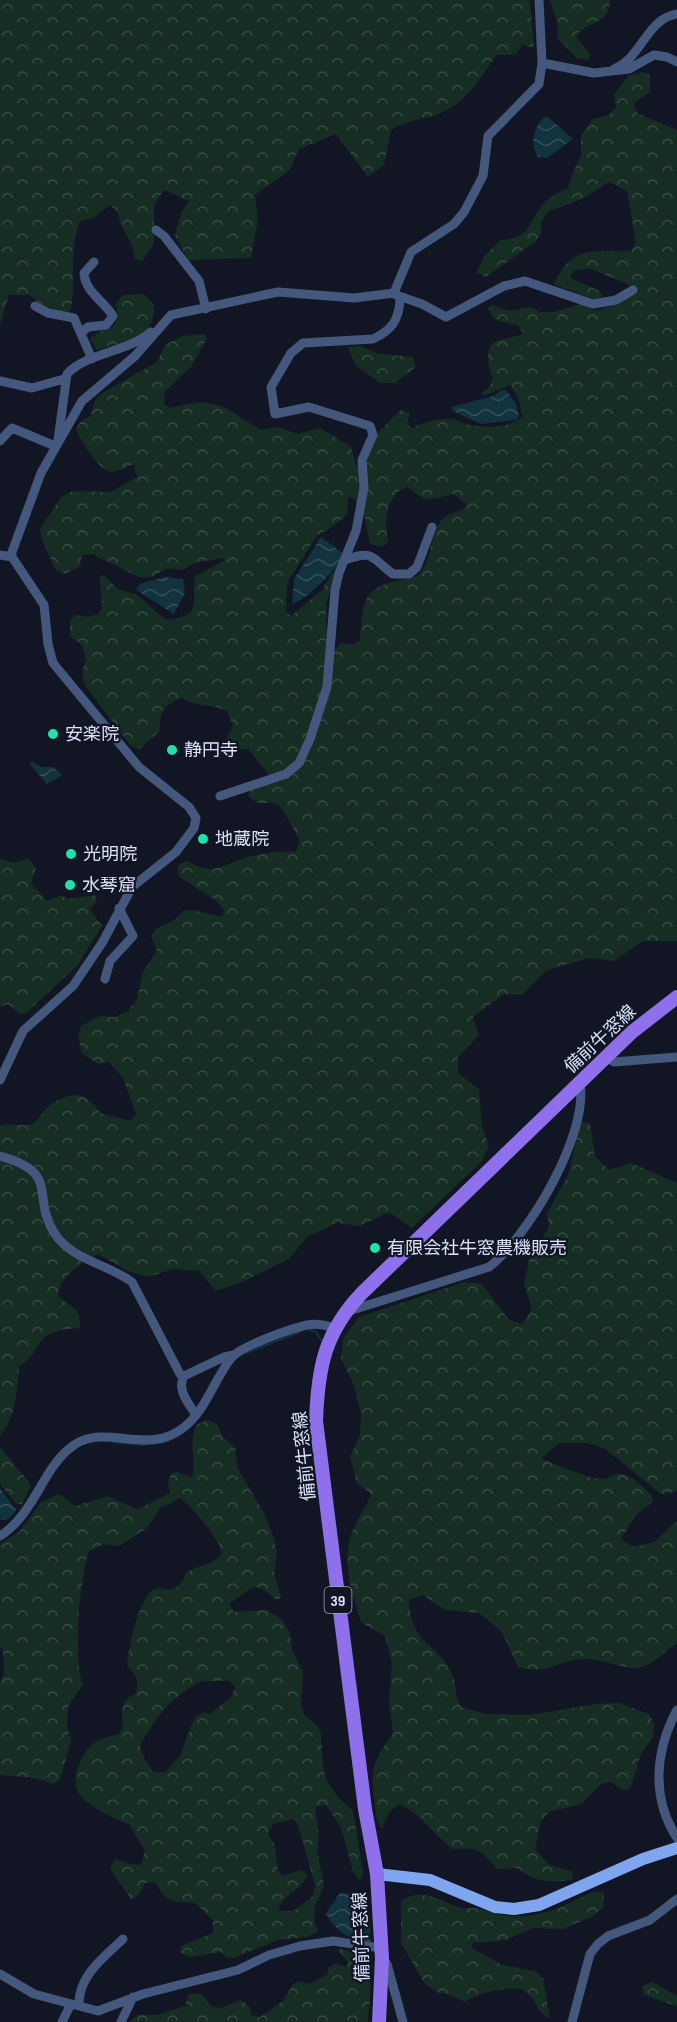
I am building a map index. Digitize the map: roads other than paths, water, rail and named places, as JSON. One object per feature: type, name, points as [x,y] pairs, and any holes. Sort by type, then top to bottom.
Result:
[{"type":"main road","name":"備前牛窓線","points":[[379,2022],[381,1953],[377,1874],[365,1809],[316,1421],[317,1379],[334,1328],[344,1313],[632,1032],[677,997]]},
{"type":"street","points":[[220,796],[274,780],[299,763],[319,714],[327,687],[335,590],[360,510],[364,481],[362,460],[373,435],[373,429],[315,408],[275,414],[271,387],[291,353],[303,343],[373,339],[393,327],[397,320],[397,296],[411,252],[454,224],[464,212],[483,176],[489,136],[536,90],[542,63],[538,0]]},
{"type":"street","points":[[614,69],[621,66],[645,42],[656,22],[677,14]]},
{"type":"street","points":[[542,63],[583,72],[629,69],[654,55],[667,57],[677,62]]},
{"type":"street","points":[[156,230],[199,281],[206,309]]},
{"type":"street","points":[[81,333],[88,327],[106,326],[113,316],[93,294],[85,278],[84,273],[94,262]]},
{"type":"street","points":[[0,1080],[23,1031],[73,986],[102,943],[132,887],[181,847],[194,828],[196,818],[189,807],[139,767],[58,672],[49,654],[44,605],[12,557],[15,541],[41,473],[82,401],[135,356],[171,315],[278,292],[354,298],[397,296],[422,304],[446,317],[504,286],[525,281],[593,304],[603,305],[633,290]]},
{"type":"street","points":[[35,306],[48,313],[74,318],[92,359]]},
{"type":"street","points":[[57,443],[64,379],[72,369],[92,359],[127,348],[159,327]]},
{"type":"street","points":[[0,381],[32,388],[64,379]]},
{"type":"street","points":[[0,441],[12,428],[57,443]]},
{"type":"street","points":[[345,560],[368,554],[376,558],[393,574],[409,574],[417,567],[432,526]]},
{"type":"street","points":[[0,555],[12,557]]},
{"type":"street","points":[[105,979],[110,961],[133,936],[119,908]]},
{"type":"street","points":[[606,1057],[614,1062],[677,1057]]},
{"type":"street","points":[[344,1313],[489,1267],[502,1257],[557,1178],[579,1107],[579,1083]]},
{"type":"street","points":[[0,1156],[22,1163],[40,1178],[48,1223],[63,1244],[73,1252],[121,1274],[132,1282],[170,1358],[184,1376]]},
{"type":"street","points":[[195,1415],[181,1389],[180,1382],[184,1376],[224,1357],[307,1325],[334,1328]]},
{"type":"street","points":[[0,1536],[19,1521],[62,1455],[75,1444],[89,1438],[104,1437],[152,1441],[177,1432],[195,1415],[234,1355]]},
{"type":"street","points":[[677,1710],[667,1729],[658,1778],[663,1813],[677,1838]]},
{"type":"street","points":[[377,1874],[430,1880],[495,1907],[514,1909],[539,1905],[643,1859],[677,1848]]},
{"type":"street","points":[[572,2022],[590,1954],[598,1944],[608,1936],[650,1920],[677,1899]]},
{"type":"street","points":[[62,2022],[75,2005],[92,1969],[123,1938]]},
{"type":"street","points":[[0,1974],[34,1994],[93,2011],[104,2010],[133,1997],[238,1971],[284,1950],[333,1941],[381,1953],[387,1964],[403,2022]]},
{"type":"street","points":[[104,2010],[122,2019],[133,1997]]},
{"type":"water","points":[[544,117],[548,117],[573,139],[547,158],[538,157],[533,141],[535,131]]},
{"type":"water","points":[[506,390],[516,404],[519,416],[517,420],[481,424],[453,411],[451,407],[494,396]]},
{"type":"water","points":[[321,537],[344,554],[336,567],[321,583],[292,604],[294,579]]},
{"type":"water","points":[[165,577],[183,579],[185,593],[174,614],[136,590],[140,584]]},
{"type":"water","points":[[32,761],[41,767],[53,767],[62,775],[47,784],[29,763]]},
{"type":"water","points":[[0,1488],[16,1510],[10,1518],[0,1520]]},
{"type":"water","points":[[340,1893],[367,1895],[371,1941],[351,1938],[333,1925],[329,1919],[326,1913]]},
{"type":"waterway","points":[[308,1329],[316,1332],[321,1340]]},
{"type":"waterway","points":[[246,1353],[302,1331]]},
{"type":"waterway","points":[[112,1442],[143,1445],[169,1441]]},
{"type":"waterway","points":[[35,1504],[43,1491]]},
{"type":"place","name":"安楽院","points":[[53,734]]},
{"type":"place","name":"静円寺","points":[[172,750]]},
{"type":"place","name":"地蔵院","points":[[203,839]]},
{"type":"place","name":"光明院","points":[[71,854]]},
{"type":"place","name":"水琴窟","points":[[70,885]]},
{"type":"place","name":"有限会社牛窓農機販売","points":[[375,1248]]}]
